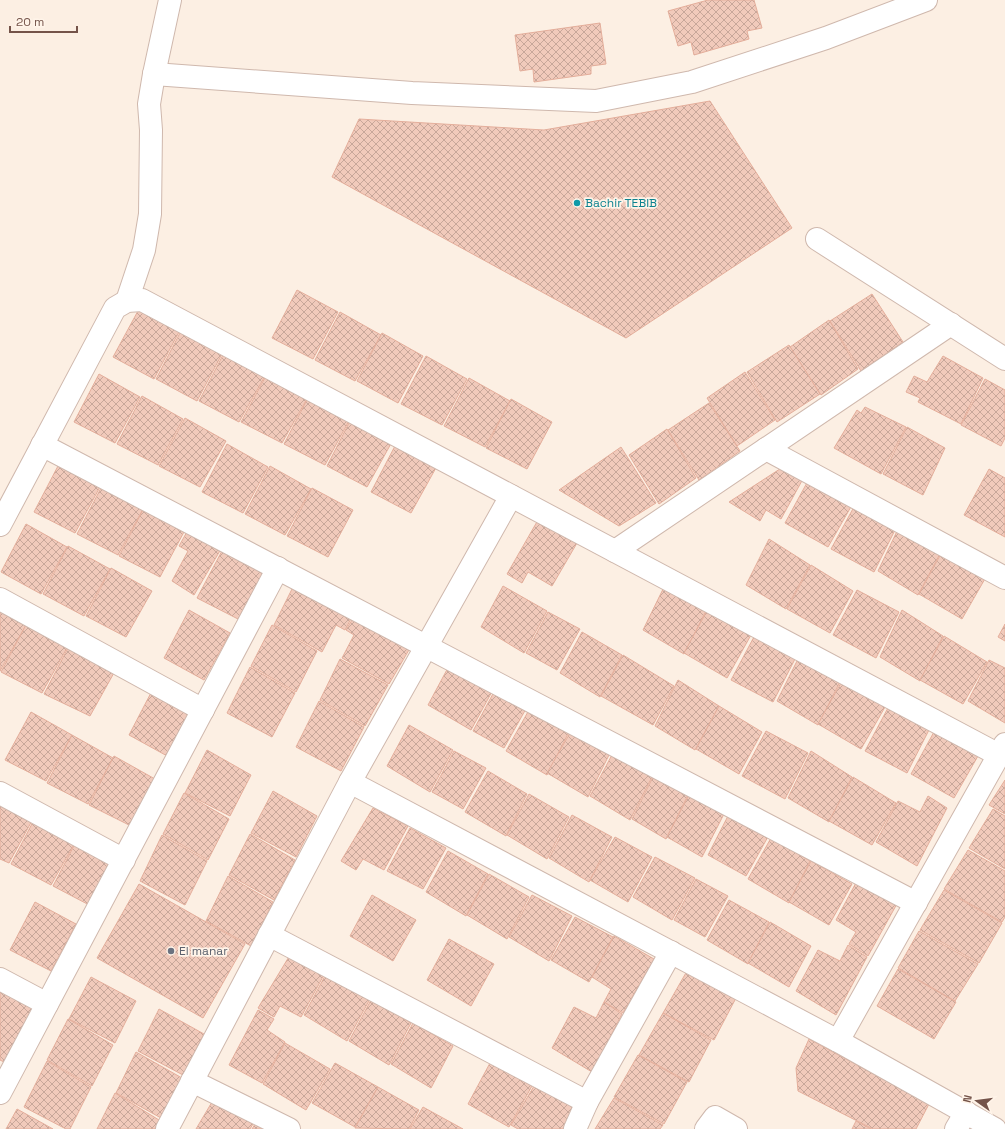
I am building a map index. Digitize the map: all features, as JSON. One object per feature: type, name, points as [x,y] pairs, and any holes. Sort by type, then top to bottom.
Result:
[{"type":"street","points":[[127,301],[144,250],[150,214],[151,130],[149,104],[170,0]]},
{"type":"street","points":[[154,74],[412,93],[596,101],[692,82],[826,38],[926,0]]},
{"type":"street","points":[[817,238],[1005,359]]},
{"type":"street","points":[[0,525],[115,308],[127,301],[142,300],[615,551],[1002,750],[838,1041]]},
{"type":"street","points":[[615,551],[951,324]]},
{"type":"street","points":[[42,445],[916,903]]},
{"type":"street","points":[[766,449],[1005,578]]},
{"type":"street","points":[[167,1129],[350,782],[511,496]]},
{"type":"street","points":[[0,1093],[278,568]]},
{"type":"street","points":[[0,599],[203,710]]},
{"type":"street","points":[[350,782],[838,1041],[961,1120],[995,1129]]},
{"type":"street","points":[[0,793],[124,860]]},
{"type":"street","points":[[269,935],[587,1102]]},
{"type":"street","points":[[575,1129],[587,1102],[671,952]]},
{"type":"street","points":[[0,979],[48,1004]]},
{"type":"street","points":[[192,1081],[289,1129]]},
{"type":"street","points":[[706,1129],[715,1117],[736,1129]]},
{"type":"building","points":[[708,0],[754,0],[762,28],[747,31],[749,39],[694,55],[691,42],[678,46],[668,11]]},
{"type":"building","points":[[600,23],[606,64],[591,66],[591,74],[534,82],[533,69],[520,71],[515,35]]},
{"type":"building","name":"Bachir TEBIB","points":[[710,101],[792,228],[626,338],[332,177],[359,119],[544,130]]},
{"type":"building","points":[[297,290],[338,312],[313,359],[272,338]]},
{"type":"building","points":[[872,294],[903,342],[861,371],[830,321]]},
{"type":"building","points":[[139,309],[179,332],[154,379],[113,357]]},
{"type":"building","points":[[340,312],[381,335],[355,381],[315,360]]},
{"type":"building","points":[[829,320],[858,369],[821,395],[790,347]]},
{"type":"building","points":[[181,331],[222,354],[197,401],[156,379]]},
{"type":"building","points":[[382,333],[423,356],[398,403],[357,381]]},
{"type":"building","points":[[789,345],[820,394],[777,422],[747,372]]},
{"type":"building","points":[[224,353],[265,376],[239,422],[199,401]]},
{"type":"building","points":[[426,356],[467,379],[442,425],[401,404]]},
{"type":"building","points":[[943,356],[983,378],[961,424],[918,402],[920,398],[906,392],[914,376],[927,382]]},
{"type":"building","points":[[745,372],[775,420],[737,446],[707,398]]},
{"type":"building","points":[[99,374],[140,397],[115,443],[74,422]]},
{"type":"building","points":[[267,374],[308,397],[282,443],[241,422]]},
{"type":"building","points":[[469,378],[510,401],[485,447],[444,426]]},
{"type":"building","points":[[985,379],[1005,390],[1005,438],[1001,446],[961,425]]},
{"type":"building","points":[[142,396],[183,419],[158,465],[117,444]]},
{"type":"building","points":[[309,396],[350,419],[325,465],[284,444]]},
{"type":"building","points":[[511,399],[552,422],[527,469],[486,448]]},
{"type":"building","points":[[709,403],[740,451],[699,480],[668,430]]},
{"type":"building","points":[[865,407],[906,427],[881,474],[834,448],[857,410],[861,413]]},
{"type":"building","points":[[352,417],[393,440],[367,487],[327,466]]},
{"type":"building","points":[[185,418],[226,441],[200,487],[159,466]]},
{"type":"building","points":[[907,427],[945,448],[923,495],[883,474]]},
{"type":"building","points":[[667,429],[696,478],[659,504],[629,455]]},
{"type":"building","points":[[227,444],[268,467],[243,513],[202,492]]},
{"type":"building","points":[[396,444],[437,466],[411,513],[371,492]]},
{"type":"building","points":[[621,447],[656,503],[619,526],[559,490]]},
{"type":"building","points":[[59,464],[100,487],[75,533],[34,512]]},
{"type":"building","points":[[786,465],[804,477],[781,519],[766,510],[760,521],[729,502]]},
{"type":"building","points":[[270,466],[311,489],[285,535],[245,514]]},
{"type":"building","points":[[989,469],[1005,478],[1005,537],[964,515]]},
{"type":"building","points":[[809,479],[852,505],[828,547],[785,523]]},
{"type":"building","points":[[102,486],[143,509],[118,555],[77,534]]},
{"type":"building","points":[[312,488],[353,510],[328,557],[287,536]]},
{"type":"building","points":[[855,505],[897,526],[874,572],[831,549]]},
{"type":"building","points":[[144,508],[185,530],[160,577],[119,556]]},
{"type":"building","points":[[538,520],[577,543],[552,586],[528,572],[522,583],[507,574]]},
{"type":"building","points":[[26,524],[67,547],[41,594],[1,572]]},
{"type":"building","points":[[899,527],[942,550],[918,595],[878,571]]},
{"type":"building","points":[[188,530],[221,549],[194,595],[172,581],[188,551],[179,546]]},
{"type":"building","points":[[769,539],[810,565],[786,609],[746,585]]},
{"type":"building","points":[[68,546],[110,569],[84,616],[43,594]]},
{"type":"building","points":[[223,549],[263,573],[238,619],[197,598]]},
{"type":"building","points":[[943,550],[986,577],[962,619],[919,594]]},
{"type":"building","points":[[811,565],[853,591],[830,633],[787,609]]},
{"type":"building","points":[[111,568],[152,591],[126,637],[86,616]]},
{"type":"building","points":[[296,581],[354,613],[345,630],[336,625],[322,652],[274,625]]},
{"type":"building","points":[[666,583],[707,609],[684,654],[643,630]]},
{"type":"building","points":[[503,586],[547,611],[524,653],[481,627]]},
{"type":"building","points":[[857,590],[899,612],[876,658],[833,635]]},
{"type":"building","points":[[708,609],[751,635],[727,678],[684,653]]},
{"type":"building","points":[[0,610],[26,625],[0,671]]},
{"type":"building","points":[[189,610],[230,633],[204,680],[164,658]]},
{"type":"building","points":[[902,610],[943,636],[920,681],[880,657]]},
{"type":"building","points":[[548,612],[580,629],[557,670],[526,653]]},
{"type":"building","points":[[356,613],[413,643],[389,684],[342,658],[354,635],[346,630]]},
{"type":"building","points":[[27,623],[68,646],[42,693],[1,672]]},
{"type":"building","points":[[1005,624],[1005,641],[998,637]]},
{"type":"building","points":[[272,625],[317,651],[296,692],[251,666]]},
{"type":"building","points":[[582,632],[622,655],[600,697],[560,673]]},
{"type":"building","points":[[755,635],[796,657],[773,702],[731,680]]},
{"type":"building","points":[[944,636],[987,662],[963,704],[920,680]]},
{"type":"building","points":[[69,646],[115,671],[90,716],[44,694]]},
{"type":"building","points":[[623,655],[674,686],[653,725],[601,696]]},
{"type":"building","points":[[799,657],[841,680],[818,725],[777,701]]},
{"type":"building","points":[[340,659],[388,685],[365,726],[320,700]]},
{"type":"building","points":[[989,660],[1005,668],[1005,723],[968,701]]},
{"type":"building","points":[[450,664],[494,688],[471,730],[428,705]]},
{"type":"building","points":[[250,667],[295,693],[272,737],[227,713]]},
{"type":"building","points":[[678,680],[719,706],[695,750],[655,726]]},
{"type":"building","points":[[842,681],[885,707],[861,749],[818,724]]},
{"type":"building","points":[[154,687],[195,710],[169,757],[129,735]]},
{"type":"building","points":[[495,690],[527,707],[504,748],[473,731]]},
{"type":"building","points":[[319,701],[364,727],[341,771],[296,747]]},
{"type":"building","points":[[719,706],[762,732],[739,774],[696,749]]},
{"type":"building","points":[[889,706],[930,728],[907,773],[865,751]]},
{"type":"building","points":[[529,710],[569,732],[547,775],[506,751]]},
{"type":"building","points":[[31,712],[72,735],[46,781],[5,760]]},
{"type":"building","points":[[409,725],[453,750],[430,792],[387,766]]},
{"type":"building","points":[[935,730],[978,756],[954,798],[911,774]]},
{"type":"building","points":[[766,731],[808,753],[785,799],[742,776]]},
{"type":"building","points":[[570,733],[609,755],[588,797],[547,773]]},
{"type":"building","points":[[72,735],[113,758],[88,804],[47,783]]},
{"type":"building","points":[[207,750],[251,775],[230,816],[185,793]]},
{"type":"building","points":[[454,751],[486,768],[463,809],[432,792]]},
{"type":"building","points":[[811,751],[852,777],[829,822],[788,798]]},
{"type":"building","points":[[613,753],[653,775],[630,820],[590,796]]},
{"type":"building","points":[[114,756],[155,779],[129,825],[89,805]]},
{"type":"building","points":[[488,771],[527,794],[506,836],[465,812]]},
{"type":"building","points":[[654,775],[689,793],[666,839],[632,819]]},
{"type":"building","points":[[853,777],[896,803],[872,845],[829,821]]},
{"type":"building","points":[[1005,780],[1005,814],[989,805]]},
{"type":"building","points":[[273,791],[317,816],[296,857],[251,833]]},
{"type":"building","points":[[184,793],[229,819],[208,860],[163,834]]},
{"type":"building","points":[[690,793],[725,812],[702,857],[667,837]]},
{"type":"building","points":[[529,794],[569,817],[547,859],[507,835]]},
{"type":"building","points":[[928,796],[947,808],[917,866],[876,842],[898,801],[920,812]]},
{"type":"building","points":[[0,798],[34,817],[9,863],[0,859]]},
{"type":"building","points":[[373,808],[408,826],[384,870],[363,859],[356,870],[341,861]]},
{"type":"building","points":[[993,809],[1005,816],[1005,869],[969,848]]},
{"type":"building","points":[[729,814],[769,835],[746,876],[708,855]]},
{"type":"building","points":[[572,815],[612,837],[589,882],[549,858]]},
{"type":"building","points":[[36,816],[77,839],[51,885],[11,864]]},
{"type":"building","points":[[410,828],[446,848],[423,889],[387,871]]},
{"type":"building","points":[[250,834],[295,860],[274,900],[229,875]]},
{"type":"building","points":[[162,835],[207,861],[185,905],[140,881]]},
{"type":"building","points":[[615,837],[652,857],[628,902],[590,880]]},
{"type":"building","points":[[78,838],[119,861],[93,907],[53,886]]},
{"type":"building","points":[[771,838],[810,861],[789,903],[748,879]]},
{"type":"building","points":[[968,850],[1005,871],[1005,917],[1002,922],[944,889]]},
{"type":"building","points":[[448,851],[488,874],[466,916],[426,892]]},
{"type":"building","points":[[655,857],[695,878],[672,920],[633,897]]},
{"type":"building","points":[[811,861],[852,884],[829,925],[789,902]]},
{"type":"building","points":[[489,874],[529,897],[507,939],[467,915]]},
{"type":"building","points":[[228,876],[273,902],[251,946],[206,921]]},
{"type":"building","points":[[696,879],[728,896],[705,937],[674,920]]},
{"type":"building","points":[[858,879],[898,902],[868,956],[849,944],[856,932],[836,920]]},
{"type":"building","name":"El manar","points":[[139,884],[245,944],[203,1018],[97,958]]},
{"type":"building","points":[[944,890],[1002,923],[979,963],[920,930]]},
{"type":"building","points":[[372,895],[416,920],[393,961],[350,936]]},
{"type":"building","points":[[532,895],[572,916],[549,961],[509,937]]},
{"type":"building","points":[[729,900],[769,922],[748,964],[707,940]]},
{"type":"building","points":[[35,902],[76,924],[51,971],[10,950]]},
{"type":"building","points":[[575,917],[613,937],[589,982],[551,960]]},
{"type":"building","points":[[770,922],[811,946],[789,987],[748,963]]},
{"type":"building","points":[[919,931],[978,964],[955,1001],[898,968]]},
{"type":"building","points":[[614,936],[654,959],[623,1013],[604,1002],[611,989],[592,977]]},
{"type":"building","points":[[449,939],[494,964],[471,1006],[427,980]]},
{"type":"building","points":[[848,945],[867,957],[836,1015],[796,991],[818,950],[840,961]]},
{"type":"building","points":[[290,955],[325,973],[301,1017],[280,1006],[274,1017],[258,1008]]},
{"type":"building","points":[[898,969],[956,1002],[934,1039],[877,1006]]},
{"type":"building","points":[[687,971],[736,998],[714,1040],[663,1013]]},
{"type":"building","points":[[326,974],[370,999],[347,1041],[304,1015]]},
{"type":"building","points":[[91,977],[136,1001],[115,1043],[69,1019]]},
{"type":"building","points":[[0,984],[37,1005],[6,1063],[0,1060]]},
{"type":"building","points":[[371,1000],[411,1023],[389,1065],[349,1041]]},
{"type":"building","points":[[604,1002],[622,1014],[592,1072],[552,1048],[574,1007],[596,1018]]},
{"type":"building","points":[[159,1009],[204,1034],[183,1075],[138,1051]]},
{"type":"building","points":[[258,1010],[274,1019],[267,1030],[285,1042],[262,1083],[229,1065]]},
{"type":"building","points":[[663,1013],[711,1040],[689,1082],[639,1055]]},
{"type":"building","points":[[68,1019],[113,1045],[92,1086],[47,1060]]},
{"type":"building","points":[[413,1023],[453,1046],[431,1088],[391,1064]]},
{"type":"building","points":[[809,1039],[929,1104],[916,1129],[873,1129],[798,1091],[796,1068]]},
{"type":"building","points":[[285,1043],[330,1069],[306,1110],[263,1084]]},
{"type":"building","points":[[136,1052],[182,1078],[161,1118],[116,1093]]},
{"type":"building","points":[[638,1055],[687,1082],[664,1124],[614,1097]]},
{"type":"building","points":[[47,1061],[91,1087],[70,1129],[66,1129],[24,1107]]},
{"type":"building","points":[[335,1063],[378,1087],[355,1127],[312,1103]]},
{"type":"building","points":[[490,1063],[532,1086],[509,1127],[468,1104]]},
{"type":"building","points":[[534,1086],[576,1109],[565,1129],[518,1129],[511,1125]]},
{"type":"building","points":[[378,1087],[419,1110],[409,1129],[355,1128]]},
{"type":"building","points":[[115,1093],[159,1120],[155,1129],[97,1129]]},
{"type":"building","points":[[614,1098],[663,1125],[660,1129],[595,1129]]},
{"type":"building","points":[[212,1102],[253,1124],[250,1129],[196,1129]]},
{"type":"building","points":[[423,1107],[463,1129],[410,1129]]},
{"type":"building","points":[[17,1109],[53,1129],[6,1129]]},
{"type":"building","points":[[856,1121],[871,1129],[852,1129]]},
{"type":"building","points":[[255,1124],[265,1129],[252,1129]]},
{"type":"place","name":"Bachir TEBIB","points":[[577,203]]},
{"type":"place","name":"El manar","points":[[171,951]]}]
